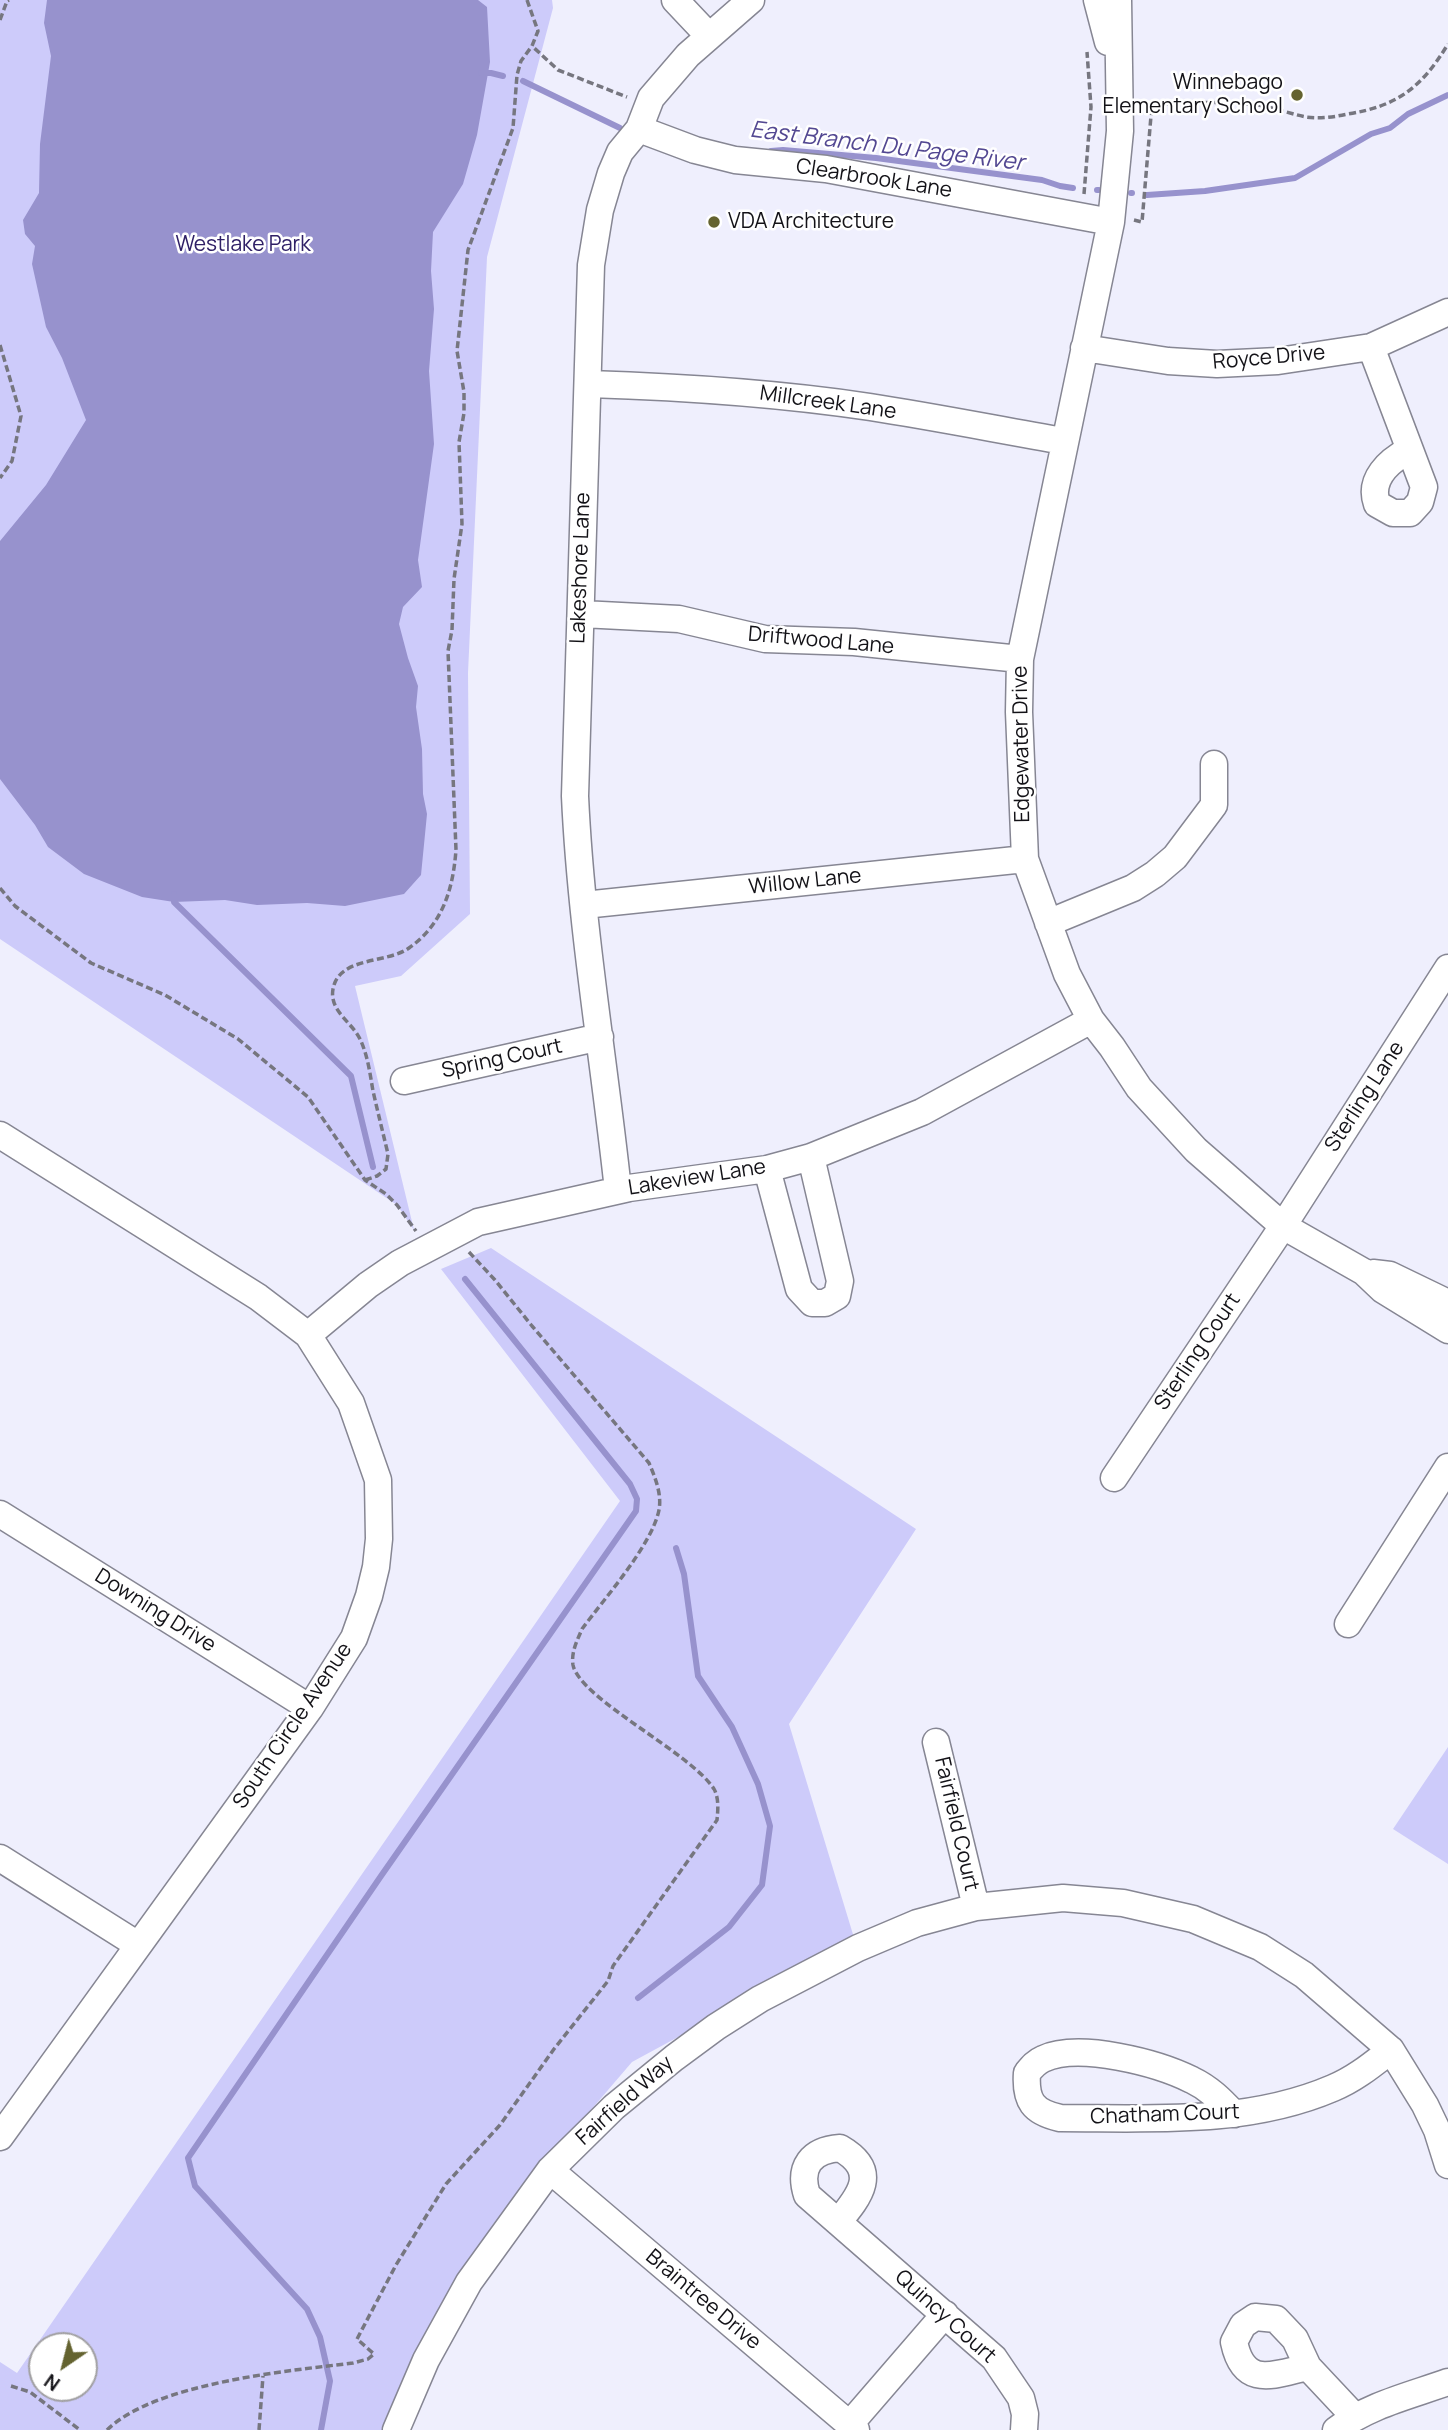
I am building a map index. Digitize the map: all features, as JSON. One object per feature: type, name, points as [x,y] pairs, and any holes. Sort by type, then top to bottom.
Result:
[{"type":"street","points":[[676,0],[708,35]]},
{"type":"street","name":"Lakeshore Lane","points":[[618,1190],[578,862],[575,796],[586,399],[589,384],[588,340],[594,238],[600,210],[620,152],[644,117],[651,98],[708,35],[751,0]]},
{"type":"street","name":"Edgewater Drive","points":[[1097,0],[1120,88]]},
{"type":"street","name":"Edgewater Drive","points":[[1118,0],[1119,143],[1111,219],[1020,659],[1019,712],[1025,859],[1067,974],[1091,1020],[1112,1046],[1139,1088],[1196,1150],[1283,1226],[1364,1272],[1383,1290],[1448,1330]]},
{"type":"street","name":"Clearbrook Lane","points":[[644,117],[695,150],[735,160],[826,169],[1111,219]]},
{"type":"street","name":"Royce Drive","points":[[1084,348],[1168,361],[1217,364],[1278,361],[1371,347],[1448,312]]},
{"type":"street","points":[[1371,347],[1409,450]]},
{"type":"street","name":"Millcreek Lane","points":[[589,384],[687,387],[757,393],[869,407],[1064,441]]},
{"type":"street","name":"Driftwood Lane","points":[[582,614],[679,618],[765,639],[854,642],[1020,659]]},
{"type":"street","points":[[1048,923],[1133,888],[1175,858],[1214,805],[1214,764]]},
{"type":"street","name":"Willow Lane","points":[[584,905],[1025,859]]},
{"type":"street","name":"Sterling Lane","points":[[1283,1226],[1448,968]]},
{"type":"street","name":"Lakeview Lane","points":[[308,1335],[368,1285],[400,1263],[478,1222],[618,1190],[767,1169],[811,1157],[922,1112],[1091,1020]]},
{"type":"street","name":"Spring Court","points":[[404,1081],[600,1037]]},
{"type":"street","name":"South Circle Avenue","points":[[0,1135],[258,1297],[308,1335],[339,1381],[361,1426],[378,1480],[379,1539],[369,1596],[354,1638],[310,1708],[0,2137]]},
{"type":"street","points":[[767,1169],[799,1289],[812,1303],[825,1303],[837,1296],[841,1281],[811,1157]]},
{"type":"street","name":"Sterling Court","points":[[1114,1478],[1283,1226]]},
{"type":"street","name":"Edgewater Drive","points":[[1364,1272],[1390,1275],[1448,1303]]},
{"type":"street","points":[[1348,1623],[1448,1467]]},
{"type":"street","name":"Downing Drive","points":[[0,1514],[310,1708]]},
{"type":"street","name":"Fairfield Court","points":[[936,1742],[976,1907]]},
{"type":"street","points":[[0,1858],[138,1945]]},
{"type":"street","name":"Fairfield Way","points":[[396,2430],[426,2360],[463,2292],[494,2246],[550,2171],[637,2087],[716,2027],[749,2006],[858,1948],[917,1923],[976,1907],[1063,1898],[1123,1903],[1194,1919],[1260,1947],[1304,1975],[1391,2050],[1425,2105],[1437,2130],[1448,2165]]},
{"type":"street","name":"Chatham Court","points":[[1234,2114],[1214,2093],[1192,2080],[1160,2067],[1125,2058],[1092,2054],[1045,2057],[1027,2073],[1028,2098],[1035,2108],[1045,2115],[1060,2118],[1234,2114],[1275,2108],[1334,2088],[1362,2072],[1391,2050]]},
{"type":"street","name":"Braintree Drive","points":[[550,2171],[853,2427]]},
{"type":"street","name":"Quincy Court","points":[[838,2222],[994,2358],[1021,2398],[1025,2414],[1024,2430]]},
{"type":"street","points":[[853,2427],[945,2314]]},
{"type":"street","points":[[1308,2367],[1345,2423],[1448,2382]]},
{"type":"path","points":[[0,20],[9,0]]},
{"type":"path","points":[[365,1180],[377,1177],[386,1169],[388,1154],[365,1051],[357,1034],[334,1005],[333,988],[342,972],[351,965],[381,960],[408,949],[429,929],[445,906],[454,880],[456,850],[448,651],[462,524],[459,442],[464,413],[464,392],[457,351],[468,250],[513,128],[517,75],[521,61],[532,46],[538,31],[527,0]]},
{"type":"path","points":[[1111,219],[1142,222],[1152,104],[1249,104],[1276,108],[1305,117],[1325,118],[1356,113],[1385,106],[1405,95],[1426,78],[1448,44]]},
{"type":"path","points":[[532,46],[558,70],[644,117]]},
{"type":"path","points":[[1083,197],[1091,107],[1087,46]]},
{"type":"path","points":[[0,345],[21,416],[12,461],[0,478]]},
{"type":"path","points":[[0,888],[15,906],[91,963],[165,995],[238,1039],[309,1097],[365,1180],[397,1205],[414,1230],[463,1245],[649,1462],[657,1481],[659,1507],[654,1528],[582,1629],[573,1648],[573,1666],[580,1679],[598,1696],[696,1770],[715,1790],[718,1804],[717,1820],[613,1966],[608,1981],[554,2049],[500,2125],[446,2185],[396,2265],[357,2339],[374,2354],[368,2359],[353,2363],[204,2386],[152,2402],[130,2413],[107,2430]]},
{"type":"path","points":[[259,2430],[263,2376]]},
{"type":"path","points":[[11,2386],[30,2392],[80,2430]]},
{"type":"green space","name":"Westlake Park","points":[[0,0],[552,0],[553,8],[487,257],[468,673],[470,914],[401,976],[355,986],[414,1230],[397,1205],[0,939]]},
{"type":"green space","points":[[491,1248],[916,1529],[789,1724],[855,1941],[632,2062],[494,2223],[409,2378],[389,2430],[0,2430],[0,2362],[17,2373],[28,2357],[28,2402],[98,2402],[98,2332],[45,2332],[620,1501],[441,1269]]},
{"type":"green space","points":[[1448,1747],[1448,1864],[1393,1829]]},
{"type":"shaded area","name":"Westlake Park","points":[[47,0],[478,0],[487,7],[490,62],[477,135],[463,184],[433,232],[431,271],[434,309],[429,371],[434,444],[418,560],[422,587],[403,607],[399,624],[418,686],[416,707],[427,814],[421,875],[404,894],[345,906],[307,903],[257,905],[225,900],[174,902],[142,897],[84,874],[48,847],[0,779],[0,541],[46,485],[86,420],[62,358],[46,327],[32,264],[35,246],[25,234],[23,220],[39,193],[40,144],[51,56],[44,23]]},
{"type":"waterway","name":"East Branch Du Page River","points":[[481,73],[503,76]]},
{"type":"waterway","name":"East Branch Du Page River","points":[[523,81],[620,128]]},
{"type":"waterway","name":"East Branch Du Page River","points":[[1147,195],[1205,191],[1295,178],[1371,134],[1390,128],[1408,114],[1448,95]]},
{"type":"waterway","name":"East Branch Du Page River","points":[[771,151],[876,158],[1042,180],[1073,188]]},
{"type":"waterway","points":[[174,894],[174,902],[351,1076],[373,1167]]},
{"type":"waterway","points":[[321,2430],[330,2381],[320,2337],[307,2309],[195,2186],[188,2158],[636,1511],[637,1499],[630,1484],[465,1279]]},
{"type":"waterway","points":[[638,1998],[729,1927],[762,1885],[770,1826],[758,1784],[732,1727],[698,1676],[684,1574],[676,1548]]},
{"type":"place","name":"Winnebago Elementary School","points":[[1297,95]]},
{"type":"place","name":"VDA Architecture","points":[[714,222]]}]
